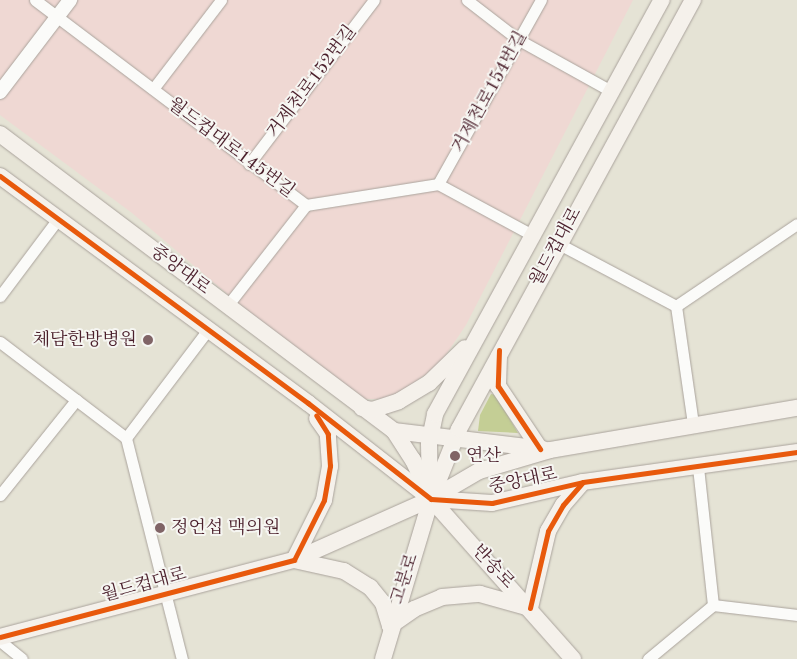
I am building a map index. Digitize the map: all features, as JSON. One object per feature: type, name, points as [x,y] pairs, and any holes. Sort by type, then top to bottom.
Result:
[{"type":"main road","name":"월드컵대로","points":[[431,499],[431,436],[435,414],[485,326],[662,0]]},
{"type":"main road","name":"월드컵대로","points":[[0,639],[294,560],[431,499],[455,439],[499,350],[693,0]]},
{"type":"main road","name":"중앙대로","points":[[0,134],[394,431],[413,460],[431,499]]},
{"type":"main road","name":"중앙대로","points":[[0,176],[207,331],[308,403],[431,499],[492,503],[583,482],[797,452]]},
{"type":"main road","points":[[362,408],[389,406],[429,383],[485,326]]},
{"type":"main road","points":[[499,350],[498,386],[545,449]]},
{"type":"main road","points":[[308,403],[328,434],[330,466],[324,500],[294,560],[344,571],[370,587],[383,603],[390,626],[414,609],[442,597],[480,594],[530,608],[548,531],[564,505],[583,482]]},
{"type":"main road","name":"중앙대로","points":[[431,499],[479,471],[545,449],[797,408]]},
{"type":"main road","points":[[394,431],[545,449]]},
{"type":"main road","name":"반송로","points":[[431,499],[530,608],[573,659]]},
{"type":"main road","name":"고분로","points":[[382,659],[390,626],[431,499]]},
{"type":"street","name":"월드컵대로145번길","points":[[35,0],[306,205],[438,184]]},
{"type":"street","points":[[0,92],[70,0]]},
{"type":"street","points":[[153,89],[221,0]]},
{"type":"street","name":"거제천로152번길","points":[[250,164],[374,0]]},
{"type":"street","points":[[467,0],[519,40],[613,92]]},
{"type":"street","name":"거제천로154번길","points":[[438,184],[541,0]]},
{"type":"street","points":[[438,184],[534,236]]},
{"type":"street","points":[[227,306],[306,205]]},
{"type":"street","points":[[0,296],[57,220]]},
{"type":"street","points":[[676,306],[797,224]]},
{"type":"street","points":[[559,244],[676,306]]},
{"type":"street","points":[[676,306],[693,424]]},
{"type":"street","points":[[126,438],[207,331]]},
{"type":"street","points":[[0,342],[126,438],[167,593],[182,659]]},
{"type":"street","points":[[0,495],[76,400]]},
{"type":"street","points":[[698,467],[713,605]]},
{"type":"street","points":[[648,659],[713,605],[797,615]]},
{"type":"street","points":[[0,639],[22,659]]},
{"type":"shaded area","points":[[0,0],[633,0],[466,325],[439,365],[403,391],[384,399],[361,399],[286,344],[132,213],[0,115]]},
{"type":"green space","points":[[491,394],[496,395],[518,433],[478,431],[480,415]]},
{"type":"cycle path","points":[[0,176],[308,403],[431,499],[492,503],[583,482],[797,452]]},
{"type":"cycle path","points":[[499,350],[498,386],[540,449]]},
{"type":"cycle path","points":[[0,637],[294,560],[324,500],[330,466],[328,434],[316,415]]},
{"type":"cycle path","points":[[530,608],[548,531],[563,505],[583,482]]},
{"type":"place","name":"체담한방병원","points":[[148,340]]},
{"type":"place","name":"연산","points":[[455,456]]},
{"type":"place","name":"정언섭 맥의원","points":[[160,528]]}]
